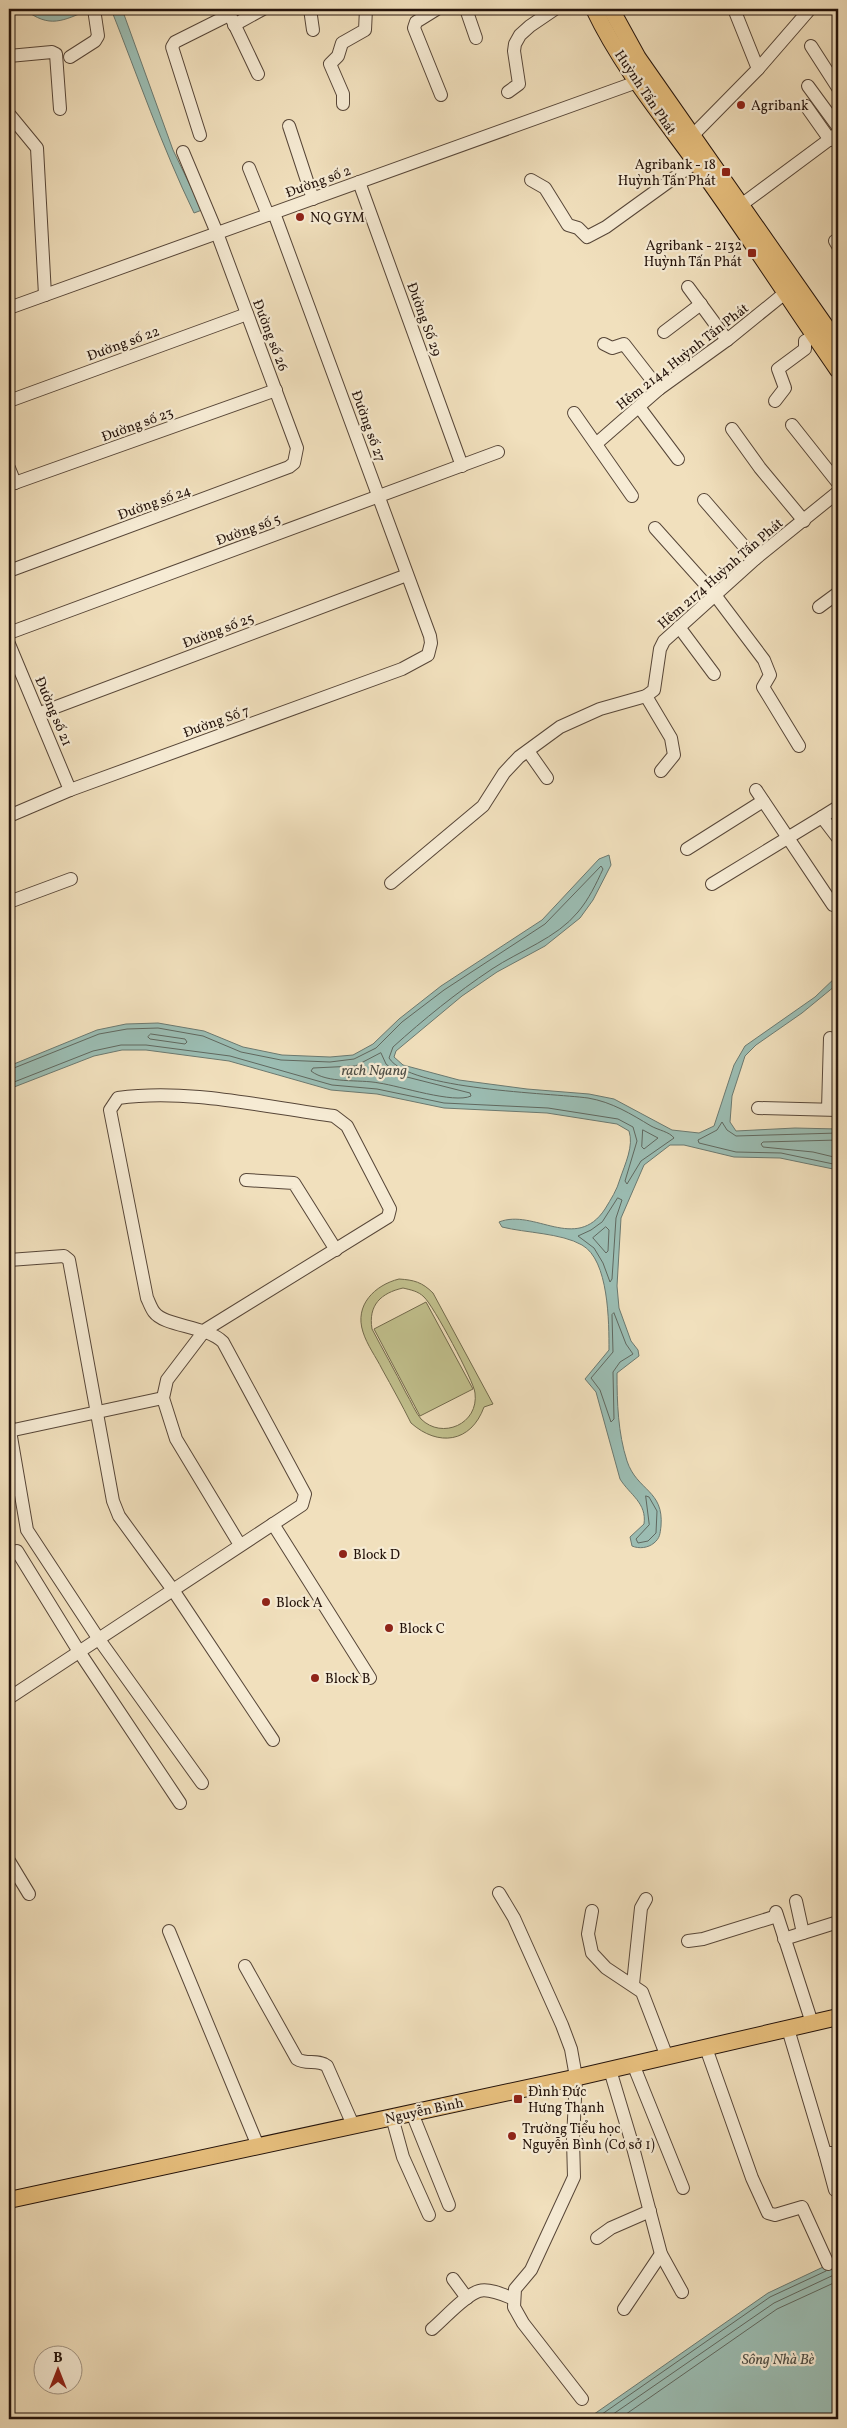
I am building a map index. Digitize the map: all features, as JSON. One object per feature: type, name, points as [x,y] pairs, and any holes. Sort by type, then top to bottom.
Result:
[{"type":"main road","name":"Huỳnh Tấn Phát","points":[[594,9],[604,30],[637,82],[696,162],[736,208],[836,337]]},
{"type":"main road","name":"Huỳnh Tấn Phát","points":[[611,9],[638,58],[692,136],[785,293],[838,370]]},
{"type":"main road","name":"Nguyễn Bình","points":[[9,2200],[610,2070],[838,2017]]},
{"type":"street","points":[[70,57],[95,41],[98,36],[94,9]]},
{"type":"street","points":[[200,135],[172,47],[175,42],[230,16],[263,9]]},
{"type":"street","points":[[310,9],[313,30]]},
{"type":"street","points":[[343,104],[342,94],[330,64],[338,56],[342,43],[365,30],[366,9]]},
{"type":"street","points":[[437,9],[416,22],[414,28],[441,95]]},
{"type":"street","points":[[466,9],[476,38]]},
{"type":"street","points":[[508,92],[519,84],[514,51],[520,36],[555,9]]},
{"type":"street","points":[[734,9],[758,69]]},
{"type":"street","points":[[692,136],[758,69],[810,9]]},
{"type":"street","points":[[230,16],[258,74]]},
{"type":"street","points":[[811,46],[838,88]]},
{"type":"street","points":[[9,56],[52,52],[56,54],[60,109]]},
{"type":"street","name":"Đường số 2","points":[[9,308],[217,233],[269,210],[313,199],[637,82]]},
{"type":"street","points":[[808,86],[838,127]]},
{"type":"street","points":[[736,208],[834,137],[806,106]]},
{"type":"street","points":[[9,114],[37,148],[45,295]]},
{"type":"street","points":[[289,126],[313,199]]},
{"type":"street","name":"Đường số 26","points":[[184,152],[206,203],[297,448]]},
{"type":"street","points":[[531,180],[545,188],[568,225],[578,228],[587,237],[606,227],[696,162]]},
{"type":"street","name":"Đường số 27","points":[[248,168],[269,210],[378,497],[430,636],[430,651]]},
{"type":"street","name":"Đường Số 29","points":[[359,182],[462,466]]},
{"type":"street","points":[[688,287],[727,340]]},
{"type":"street","name":"Hẻm 2144 Huỳnh Tấn Phát","points":[[597,443],[659,389],[727,340],[785,293]]},
{"type":"street","points":[[664,332],[701,304]]},
{"type":"street","name":"Đường số 22","points":[[9,401],[247,314]]},
{"type":"street","points":[[775,401],[785,388],[778,369],[805,349],[805,341],[814,336]]},
{"type":"street","points":[[604,344],[612,348],[624,344],[659,389]]},
{"type":"street","name":"Đường số 23","points":[[12,484],[276,390]]},
{"type":"street","points":[[639,407],[678,459]]},
{"type":"street","points":[[574,413],[597,443],[632,496]]},
{"type":"street","points":[[792,425],[838,490]]},
{"type":"street","points":[[732,430],[760,468],[804,521]]},
{"type":"street","name":"Đường số 24","points":[[9,571],[289,468],[294,463],[297,448]]},
{"type":"street","name":"Đường số 5","points":[[9,632],[498,452]]},
{"type":"street","points":[[9,468],[12,484]]},
{"type":"street","name":"Hẻm 2174 Huỳnh Tấn Phát","points":[[646,696],[656,686],[662,644],[755,559],[804,521],[838,490]]},
{"type":"street","points":[[704,500],[755,559]]},
{"type":"street","points":[[655,528],[715,596],[764,660],[770,675],[763,687],[799,746]]},
{"type":"street","name":"Đường số 25","points":[[40,713],[407,575]]},
{"type":"street","points":[[819,607],[838,593]]},
{"type":"street","points":[[679,627],[714,674]]},
{"type":"street","name":"Đường số 21","points":[[9,644],[40,713],[70,790]]},
{"type":"street","name":"Đường Số 7","points":[[9,816],[70,790],[402,669],[425,658],[430,651]]},
{"type":"street","points":[[391,883],[484,806],[504,773],[528,751],[574,719],[646,696],[674,745],[674,755],[661,771]]},
{"type":"street","points":[[528,751],[547,778]]},
{"type":"street","points":[[687,849],[759,796],[833,905],[838,906]]},
{"type":"street","points":[[712,884],[788,839],[838,806]]},
{"type":"street","points":[[822,817],[838,838]]},
{"type":"street","points":[[9,902],[71,879]]},
{"type":"street","points":[[758,1108],[833,1110],[830,1038]]},
{"type":"street","points":[[9,1698],[78,1650],[302,1505],[305,1494],[226,1346],[218,1337],[205,1330],[165,1320],[154,1313],[147,1298],[110,1110],[118,1098],[144,1094],[173,1094],[334,1116],[347,1126],[389,1206],[390,1212],[388,1217],[205,1330],[167,1380],[163,1398],[176,1439],[240,1545]]},
{"type":"street","points":[[246,1180],[294,1183],[336,1250]]},
{"type":"street","points":[[9,1260],[64,1256],[69,1260],[113,1500],[119,1516],[172,1590],[273,1740]]},
{"type":"street","points":[[163,1398],[9,1429],[27,1530],[98,1638],[202,1783]]},
{"type":"street","points":[[273,1524],[370,1678]]},
{"type":"street","points":[[17,1551],[78,1650],[180,1803]]},
{"type":"street","points":[[9,1861],[29,1894]]},
{"type":"street","points":[[499,1893],[514,1918],[562,2024],[571,2049],[576,2077],[573,2140],[574,2177],[531,2270],[515,2289],[514,2307],[523,2324],[582,2399]]},
{"type":"street","points":[[633,1984],[641,1908],[646,1899]]},
{"type":"street","points":[[796,1901],[803,1933]]},
{"type":"street","points":[[592,1911],[588,1934],[592,1953],[606,1968],[633,1984],[642,1992],[648,2002],[667,2056]]},
{"type":"street","points":[[688,1940],[703,1939],[777,1914],[812,2023]]},
{"type":"street","points":[[784,1939],[838,1922]]},
{"type":"street","points":[[169,1931],[258,2146]]},
{"type":"street","points":[[245,1966],[297,2059],[305,2063],[320,2063],[327,2066],[353,2125]]},
{"type":"street","points":[[788,2029],[832,2153],[835,2190]]},
{"type":"street","points":[[706,2048],[752,2178],[768,2213],[775,2215],[802,2207],[828,2264]]},
{"type":"street","points":[[634,2064],[683,2188]]},
{"type":"street","points":[[610,2070],[661,2254],[682,2292]]},
{"type":"street","points":[[412,2113],[450,2205]]},
{"type":"street","points":[[392,2117],[403,2157],[429,2215]]},
{"type":"street","points":[[597,2238],[611,2228],[650,2211]]},
{"type":"street","points":[[624,2309],[661,2254]]},
{"type":"street","points":[[453,2279],[467,2298]]},
{"type":"street","points":[[432,2329],[467,2298],[479,2290],[499,2292],[514,2298]]},
{"type":"shaded area","points":[[399,1279],[413,1281],[425,1286],[433,1293],[493,1404],[484,1407],[471,1428],[453,1438],[432,1436],[421,1431],[411,1423],[367,1342],[361,1322],[361,1313],[364,1305],[375,1291]],"holes":[[[403,1288],[419,1293],[429,1303],[473,1386],[475,1404],[471,1413],[457,1426],[439,1428],[421,1419],[372,1329],[372,1313],[378,1301],[388,1293]]]},
{"type":"shaded area","points":[[426,1302],[473,1389],[420,1416],[374,1329]]},
{"type":"water","points":[[24,9],[44,9],[57,12],[72,9],[91,9],[64,20],[49,21],[41,19]]},
{"type":"water","points":[[111,9],[122,9],[173,150],[202,210],[194,213],[182,188]]},
{"type":"water","name":"rạch Ngang","points":[[609,855],[611,865],[593,900],[580,918],[545,946],[497,972],[462,996],[396,1051],[394,1057],[403,1065],[459,1080],[527,1089],[589,1094],[614,1099],[672,1130],[699,1133],[714,1126],[734,1065],[745,1046],[815,997],[838,975],[838,983],[835,986],[802,1013],[756,1045],[745,1056],[732,1096],[730,1122],[736,1131],[795,1128],[838,1129],[838,1170],[780,1158],[734,1157],[684,1145],[670,1145],[644,1165],[621,1218],[617,1286],[619,1308],[631,1341],[638,1350],[639,1356],[617,1373],[620,1429],[631,1471],[654,1498],[661,1514],[659,1536],[654,1543],[640,1548],[632,1546],[630,1537],[644,1524],[643,1510],[620,1479],[596,1392],[585,1379],[609,1350],[606,1293],[598,1264],[591,1253],[574,1241],[502,1227],[499,1222],[512,1219],[526,1220],[568,1229],[581,1228],[594,1222],[605,1209],[617,1187],[630,1149],[629,1131],[617,1124],[547,1113],[444,1108],[377,1094],[331,1090],[229,1061],[146,1050],[122,1050],[94,1056],[9,1089],[9,1066],[97,1030],[126,1024],[158,1023],[204,1031],[243,1047],[282,1055],[330,1057],[353,1055],[373,1044],[399,1019],[441,986],[542,920],[599,859]]},
{"type":"water","name":"Sông Nhà Bè","points":[[838,2260],[838,2419],[587,2419],[768,2293]]},
{"type":"place","name":"Agribank","points":[[741,105]]},
{"type":"place","name":"Agribank - 18 Huỳnh Tấn Phát","points":[[726,172]]},
{"type":"place","name":"NQ GYM","points":[[300,217]]},
{"type":"place","name":"Agribank - 2132 Huỳnh Tấn Phát","points":[[752,253]]},
{"type":"place","name":"Block D","points":[[343,1554]]},
{"type":"place","name":"Block A","points":[[266,1602]]},
{"type":"place","name":"Block C","points":[[389,1628]]},
{"type":"place","name":"Block B","points":[[315,1678]]},
{"type":"place","name":"Đình Đức Hưng Thạnh","points":[[518,2099]]},
{"type":"place","name":"Trường Tiểu học Nguyễn Bình (Cơ sở 1)","points":[[512,2136]]}]
